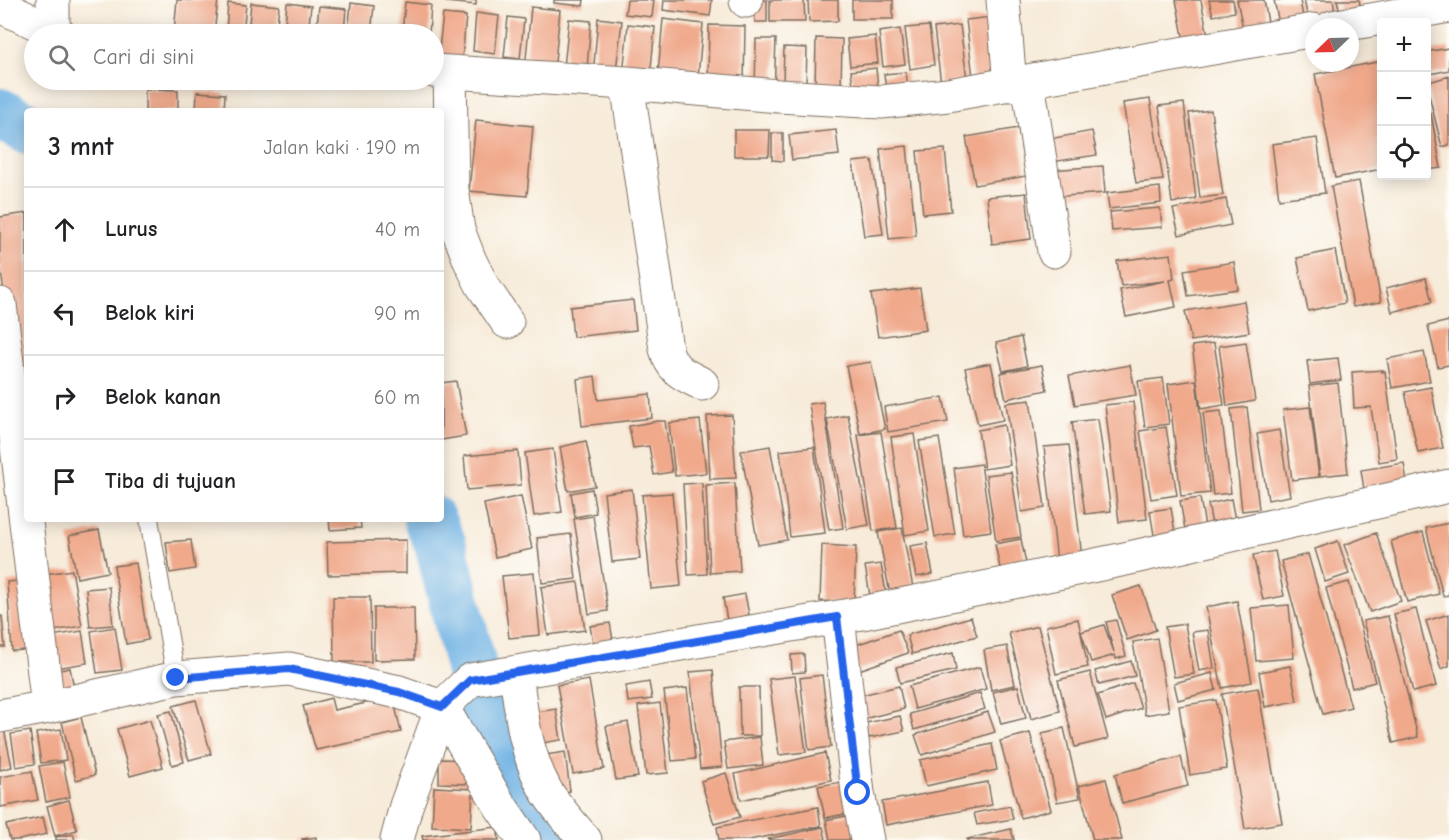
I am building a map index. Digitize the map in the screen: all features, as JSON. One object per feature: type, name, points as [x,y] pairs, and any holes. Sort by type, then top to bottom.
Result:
[{"type":"street","points":[[53,0],[55,24]]},
{"type":"street","points":[[1003,0],[1054,251]]},
{"type":"street","points":[[0,6],[37,24]]},
{"type":"street","points":[[1359,22],[1449,6]]},
{"type":"street","points":[[444,72],[881,102],[948,95],[1305,32]]},
{"type":"street","points":[[627,83],[666,349],[670,362],[677,371],[702,384]]},
{"type":"street","points":[[444,90],[458,230],[482,285],[507,322]]},
{"type":"street","points":[[0,304],[24,506]]},
{"type":"street","points":[[397,840],[406,806],[442,707],[470,680],[837,617],[1125,559],[1449,486]]},
{"type":"street","points":[[26,522],[48,707]]},
{"type":"street","points":[[837,617],[858,793],[867,840]]},
{"type":"street","points":[[0,716],[176,678],[289,669],[399,692],[442,707],[499,804],[524,840]]},
{"type":"street","points":[[513,673],[530,755],[546,790],[585,840]]},
{"type":"lane","points":[[150,522],[176,678]]},
{"type":"building","points":[[177,0],[218,0],[215,24],[175,24]]},
{"type":"building","points":[[446,0],[476,0],[476,5],[446,2]]},
{"type":"building","points":[[554,0],[584,0],[583,6],[554,3]]},
{"type":"building","points":[[627,0],[654,0],[652,17],[625,14]]},
{"type":"building","points":[[664,0],[712,0],[710,16],[663,10]]},
{"type":"building","points":[[755,0],[767,0],[767,22],[755,22]]},
{"type":"building","points":[[770,0],[804,0],[805,22],[770,22]]},
{"type":"building","points":[[808,0],[838,0],[838,21],[809,22]]},
{"type":"building","points":[[852,0],[893,0],[893,19],[852,19]]},
{"type":"building","points":[[1176,0],[1201,0],[1208,36],[1184,41]]},
{"type":"building","points":[[1209,0],[1233,0],[1235,12],[1213,16]]},
{"type":"building","points":[[1237,0],[1264,0],[1269,28],[1244,33]]},
{"type":"building","points":[[1274,0],[1300,0],[1304,23],[1280,28]]},
{"type":"building","points":[[1304,0],[1333,0],[1335,13],[1308,18]]},
{"type":"building","points":[[1337,0],[1359,0],[1362,12],[1341,17]]},
{"type":"building","points":[[405,2],[431,5],[430,24],[403,24]]},
{"type":"building","points":[[228,3],[246,5],[244,24],[227,24]]},
{"type":"building","points":[[251,3],[279,6],[277,24],[249,24]]},
{"type":"building","points":[[287,3],[311,6],[309,24],[285,24]]},
{"type":"building","points":[[351,3],[374,6],[372,24],[349,24]]},
{"type":"building","points":[[319,6],[346,9],[345,24],[317,24]]},
{"type":"building","points":[[531,7],[560,10],[554,73],[525,69]]},
{"type":"building","points":[[476,13],[499,16],[495,54],[473,51]]},
{"type":"building","points":[[443,14],[466,16],[462,60],[444,58],[444,24],[442,24]]},
{"type":"building","points":[[508,17],[524,19],[520,59],[504,57]]},
{"type":"building","points":[[992,17],[1001,82],[974,85],[966,20]]},
{"type":"building","points":[[598,18],[622,21],[615,79],[593,76]]},
{"type":"building","points":[[569,19],[591,21],[586,80],[563,77]]},
{"type":"building","points":[[663,19],[703,24],[697,87],[657,83]]},
{"type":"building","points":[[628,24],[655,27],[650,78],[623,75]]},
{"type":"building","points":[[709,25],[745,26],[744,84],[708,83]]},
{"type":"building","points":[[960,25],[967,80],[941,84],[934,28]]},
{"type":"building","points":[[929,26],[934,65],[910,69],[905,28]]},
{"type":"building","points":[[900,29],[905,64],[883,67],[879,32]]},
{"type":"building","points":[[875,36],[878,63],[850,66],[847,39]]},
{"type":"building","points":[[816,38],[842,39],[841,89],[815,88]]},
{"type":"building","points":[[756,39],[776,39],[774,94],[755,93]]},
{"type":"building","points":[[784,47],[807,48],[806,84],[783,83]]},
{"type":"building","points":[[1449,48],[1449,70],[1431,74],[1431,51]]},
{"type":"building","points":[[1377,62],[1377,170],[1335,178],[1315,74],[1359,72],[1359,65]]},
{"type":"building","points":[[876,68],[879,97],[855,99],[851,71]]},
{"type":"building","points":[[906,72],[909,96],[887,98],[884,74]]},
{"type":"building","points":[[1449,76],[1449,145],[1442,147],[1431,103],[1431,81]]},
{"type":"building","points":[[145,90],[178,90],[178,108],[145,108]]},
{"type":"building","points":[[197,92],[225,94],[224,108],[196,108]]},
{"type":"building","points":[[1150,99],[1163,180],[1136,183],[1123,103]]},
{"type":"building","points":[[1184,103],[1196,199],[1172,203],[1159,106]]},
{"type":"building","points":[[1211,110],[1223,195],[1200,198],[1189,113]]},
{"type":"building","points":[[1431,114],[1441,168],[1431,169]]},
{"type":"building","points":[[476,120],[533,126],[527,196],[469,191]]},
{"type":"building","points":[[1018,128],[1026,176],[975,185],[966,137]]},
{"type":"building","points":[[734,130],[770,130],[769,156],[734,156]]},
{"type":"building","points":[[836,130],[839,155],[792,160],[789,135]]},
{"type":"building","points":[[1092,131],[1097,155],[1052,162],[1049,139]]},
{"type":"building","points":[[772,133],[783,133],[783,161],[772,160]]},
{"type":"building","points":[[1317,138],[1325,193],[1279,199],[1272,144]]},
{"type":"building","points":[[907,146],[916,236],[889,239],[880,149]]},
{"type":"building","points":[[945,149],[951,211],[923,214],[917,151]]},
{"type":"building","points":[[872,160],[883,234],[864,236],[853,162]]},
{"type":"building","points":[[1103,166],[1105,193],[1052,197],[1050,170]]},
{"type":"building","points":[[1359,181],[1381,302],[1353,307],[1331,186]]},
{"type":"building","points":[[1160,187],[1161,203],[1109,209],[1107,193]]},
{"type":"building","points":[[1026,193],[1031,239],[992,244],[987,197]]},
{"type":"building","points":[[1226,199],[1231,225],[1179,235],[1173,209]]},
{"type":"building","points":[[1160,208],[1162,227],[1112,231],[1110,212]]},
{"type":"building","points":[[24,213],[23,422],[0,265],[0,217]]},
{"type":"building","points":[[1335,250],[1345,303],[1308,311],[1297,258]]},
{"type":"building","points":[[1171,254],[1174,279],[1170,280],[1176,307],[1126,317],[1120,290],[1165,281],[1121,286],[1117,261]]},
{"type":"building","points":[[1234,262],[1238,289],[1188,296],[1184,270]]},
{"type":"building","points":[[1426,278],[1432,302],[1392,312],[1386,288]]},
{"type":"building","points":[[920,288],[926,330],[878,337],[871,294]]},
{"type":"building","points":[[633,300],[636,330],[573,337],[570,307]]},
{"type":"building","points":[[1244,301],[1249,332],[1191,341],[1185,311]]},
{"type":"building","points":[[1449,321],[1449,365],[1438,367],[1428,326]]},
{"type":"building","points":[[1021,337],[1027,366],[1003,371],[996,343]]},
{"type":"building","points":[[1246,342],[1255,401],[1227,406],[1219,346]]},
{"type":"building","points":[[1214,343],[1224,405],[1201,409],[1192,346]]},
{"type":"building","points":[[1424,352],[1430,381],[1392,388],[1387,359]]},
{"type":"building","points":[[1338,358],[1341,380],[1310,384],[1307,361]]},
{"type":"building","points":[[871,362],[885,429],[860,434],[846,366]]},
{"type":"building","points":[[991,363],[1003,420],[978,425],[965,368]]},
{"type":"building","points":[[1042,365],[1047,390],[1006,399],[1000,373]]},
{"type":"building","points":[[1130,365],[1136,395],[1075,405],[1069,376]]},
{"type":"building","points":[[1383,370],[1382,372],[1385,371],[1397,459],[1379,462],[1371,407],[1354,408],[1352,372]]},
{"type":"building","points":[[595,376],[598,400],[650,394],[652,418],[582,426],[577,379]]},
{"type":"building","points":[[1163,378],[1169,424],[1145,427],[1138,381]]},
{"type":"building","points":[[1196,380],[1210,493],[1181,496],[1168,384]]},
{"type":"building","points":[[456,381],[466,436],[444,440],[444,383]]},
{"type":"building","points":[[1338,383],[1348,473],[1320,476],[1309,386]]},
{"type":"building","points":[[1431,387],[1443,448],[1418,453],[1405,392]]},
{"type":"building","points":[[943,397],[948,422],[888,432],[884,407]]},
{"type":"building","points":[[1030,400],[1045,508],[1022,512],[1006,403]]},
{"type":"building","points":[[823,402],[843,528],[829,530],[809,404]]},
{"type":"building","points":[[1133,402],[1147,519],[1119,522],[1105,405]]},
{"type":"building","points":[[1247,407],[1259,509],[1242,511],[1231,409]]},
{"type":"building","points":[[1310,407],[1319,477],[1292,480],[1283,410]]},
{"type":"building","points":[[1221,411],[1231,493],[1213,495],[1203,413]]},
{"type":"building","points":[[732,415],[736,478],[710,479],[707,416]]},
{"type":"building","points":[[848,415],[869,525],[847,529],[827,419]]},
{"type":"building","points":[[1098,419],[1111,511],[1085,514],[1072,422]]},
{"type":"building","points":[[700,420],[706,473],[675,476],[669,423]]},
{"type":"building","points":[[665,421],[672,472],[654,475],[649,446],[633,448],[629,426]]},
{"type":"building","points":[[1004,425],[1010,465],[984,469],[978,430]]},
{"type":"building","points":[[1166,427],[1177,495],[1151,499],[1140,431]]},
{"type":"building","points":[[1279,430],[1290,496],[1268,500],[1257,434]]},
{"type":"building","points":[[881,432],[897,528],[873,531],[858,435]]},
{"type":"building","points":[[914,434],[929,531],[905,535],[891,437]]},
{"type":"building","points":[[939,438],[955,534],[935,537],[919,441]]},
{"type":"building","points":[[586,441],[595,486],[568,491],[560,447]]},
{"type":"building","points":[[1069,445],[1082,558],[1057,561],[1044,447]]},
{"type":"building","points":[[770,446],[787,540],[758,545],[741,451]]},
{"type":"building","points":[[814,447],[825,533],[790,537],[780,451]]},
{"type":"building","points":[[553,449],[562,512],[534,516],[525,453]]},
{"type":"building","points":[[518,451],[521,485],[467,490],[464,456]]},
{"type":"building","points":[[1404,463],[1408,489],[1365,496],[1361,470]]},
{"type":"building","points":[[981,464],[991,531],[963,535],[954,468]]},
{"type":"building","points":[[1011,472],[1021,537],[996,541],[986,475]]},
{"type":"building","points":[[702,483],[707,574],[688,575],[683,484]]},
{"type":"building","points":[[735,483],[740,571],[710,573],[706,485]]},
{"type":"building","points":[[592,489],[596,513],[575,517],[571,493]]},
{"type":"building","points":[[632,489],[640,559],[612,562],[604,493]]},
{"type":"building","points":[[672,493],[681,586],[651,589],[642,495]]},
{"type":"building","points":[[521,496],[532,549],[495,557],[484,504]]},
{"type":"building","points":[[1200,498],[1206,532],[1186,535],[1180,501]]},
{"type":"building","points":[[1231,499],[1237,530],[1214,535],[1208,504]]},
{"type":"building","points":[[1171,508],[1177,544],[1156,547],[1150,511]]},
{"type":"building","points":[[593,516],[608,611],[589,614],[574,519]]},
{"type":"building","points":[[329,522],[360,522],[361,528],[330,530]]},
{"type":"building","points":[[1449,523],[1449,595],[1443,596],[1426,528]]},
{"type":"building","points":[[902,528],[915,599],[892,604],[878,532]]},
{"type":"building","points":[[99,530],[108,572],[77,578],[69,536]]},
{"type":"building","points":[[1423,532],[1439,594],[1407,602],[1391,541]]},
{"type":"building","points":[[1376,533],[1401,601],[1370,612],[1344,545]]},
{"type":"building","points":[[571,534],[576,579],[542,583],[537,538]]},
{"type":"building","points":[[1021,539],[1028,573],[1002,578],[995,544]]},
{"type":"building","points":[[191,540],[195,569],[170,573],[166,542]]},
{"type":"building","points":[[406,540],[406,573],[328,575],[327,542]]},
{"type":"building","points":[[1338,541],[1349,574],[1325,582],[1315,549]]},
{"type":"building","points":[[927,543],[933,574],[916,577],[910,546]]},
{"type":"building","points":[[822,545],[856,547],[854,603],[820,601]]},
{"type":"building","points":[[1275,551],[1284,596],[1263,600],[1253,555]]},
{"type":"building","points":[[1308,554],[1351,707],[1323,714],[1281,561]]},
{"type":"building","points":[[136,563],[148,640],[126,644],[114,566]]},
{"type":"building","points":[[881,564],[888,605],[872,608],[865,566]]},
{"type":"building","points":[[72,570],[82,626],[48,632],[39,575]]},
{"type":"building","points":[[534,573],[540,635],[509,638],[502,576]]},
{"type":"building","points":[[31,580],[36,649],[12,651],[7,582]]},
{"type":"building","points":[[578,582],[585,630],[548,635],[541,587]]},
{"type":"building","points":[[1349,582],[1375,682],[1352,688],[1326,588]]},
{"type":"building","points":[[1141,586],[1156,630],[1127,640],[1112,595]]},
{"type":"building","points":[[109,587],[113,625],[90,627],[86,589]]},
{"type":"building","points":[[745,594],[749,615],[727,620],[723,598]]},
{"type":"building","points":[[333,597],[370,597],[371,662],[334,662]]},
{"type":"building","points":[[1237,601],[1252,682],[1222,688],[1206,607]]},
{"type":"building","points":[[1289,605],[1294,658],[1256,661],[1251,608]]},
{"type":"building","points":[[374,608],[414,608],[415,659],[374,660]]},
{"type":"building","points":[[1416,609],[1436,686],[1413,692],[1394,614]]},
{"type":"building","points":[[1449,614],[1449,666],[1441,669],[1426,621]]},
{"type":"building","points":[[0,616],[2,616],[5,647],[0,647]]},
{"type":"building","points":[[1388,616],[1418,737],[1393,743],[1363,621]]},
{"type":"building","points":[[971,617],[977,636],[912,654],[907,635]]},
{"type":"building","points":[[1078,619],[1088,667],[1056,674],[1046,626]]},
{"type":"building","points":[[1116,620],[1126,656],[1116,659],[1115,655],[1091,662],[1081,632],[1104,625],[1114,652],[1106,622]]},
{"type":"building","points":[[610,623],[615,652],[595,654],[590,626]]},
{"type":"building","points":[[1185,624],[1194,674],[1174,677],[1165,627]]},
{"type":"building","points":[[1038,626],[1060,711],[1031,719],[1009,633]]},
{"type":"building","points":[[115,627],[122,670],[97,673],[91,631]]},
{"type":"building","points":[[899,630],[908,653],[859,670],[850,647]]},
{"type":"building","points":[[1208,630],[1214,668],[1199,671],[1192,632]]},
{"type":"building","points":[[82,631],[87,663],[50,669],[45,637]]},
{"type":"building","points":[[1157,638],[1169,711],[1145,715],[1133,642]]},
{"type":"building","points":[[1007,646],[1015,685],[991,690],[984,650]]},
{"type":"building","points":[[953,653],[956,670],[900,683],[896,667]]},
{"type":"building","points":[[804,654],[805,672],[792,673],[791,655]]},
{"type":"building","points":[[1131,661],[1135,676],[1099,685],[1095,671]]},
{"type":"building","points":[[1290,666],[1297,701],[1265,707],[1259,672]]},
{"type":"building","points":[[980,667],[986,689],[915,709],[909,686]]},
{"type":"building","points":[[70,668],[76,697],[60,700],[55,671]]},
{"type":"building","points":[[713,670],[722,767],[700,769],[690,672]]},
{"type":"building","points":[[1090,672],[1108,739],[1075,747],[1058,680]]},
{"type":"building","points":[[1212,673],[1216,690],[1178,700],[1174,683]]},
{"type":"building","points":[[822,675],[831,747],[809,750],[800,678]]},
{"type":"building","points":[[795,676],[806,752],[779,755],[769,679]]},
{"type":"building","points":[[589,680],[604,769],[573,774],[557,685]]},
{"type":"building","points":[[649,682],[652,699],[628,702],[626,686]]},
{"type":"building","points":[[1133,683],[1141,708],[1106,720],[1098,695]]},
{"type":"building","points":[[899,686],[904,709],[859,720],[853,697]]},
{"type":"building","points":[[1018,686],[1026,718],[1001,724],[993,692]]},
{"type":"building","points":[[739,687],[759,687],[760,736],[740,736]]},
{"type":"building","points":[[687,688],[695,759],[672,761],[664,691]]},
{"type":"building","points":[[1258,688],[1282,823],[1245,829],[1222,694]]},
{"type":"building","points":[[980,693],[985,709],[914,730],[910,714]]},
{"type":"building","points":[[393,697],[401,732],[316,750],[303,706],[331,698],[334,710]]},
{"type":"building","points":[[196,700],[211,754],[189,760],[173,706]]},
{"type":"building","points":[[1216,700],[1227,769],[1190,775],[1179,706]]},
{"type":"building","points":[[660,703],[668,773],[646,775],[638,706]]},
{"type":"building","points":[[556,709],[561,740],[536,744],[531,713]]},
{"type":"building","points":[[171,711],[184,762],[172,765],[158,714]]},
{"type":"building","points":[[988,712],[995,732],[922,755],[915,735]]},
{"type":"building","points":[[900,716],[904,731],[869,738],[866,723]]},
{"type":"building","points":[[81,717],[95,775],[76,780],[62,722]]},
{"type":"building","points":[[150,720],[163,767],[130,776],[117,729]]},
{"type":"building","points":[[628,722],[638,777],[616,780],[606,726]]},
{"type":"building","points":[[1064,728],[1080,798],[1057,802],[1042,733]]},
{"type":"building","points":[[4,729],[12,767],[0,770],[0,730]]},
{"type":"building","points":[[61,729],[66,760],[41,763],[36,733]]},
{"type":"building","points":[[30,731],[35,764],[16,767],[11,734]]},
{"type":"building","points":[[1030,733],[1051,810],[1021,818],[1000,741]]},
{"type":"building","points":[[760,737],[763,765],[728,769],[724,742]]},
{"type":"building","points":[[992,744],[997,770],[926,786],[920,760]]},
{"type":"building","points":[[565,752],[570,791],[551,794],[546,755]]},
{"type":"building","points":[[825,753],[831,780],[741,800],[735,774]]},
{"type":"building","points":[[1181,757],[1188,786],[1122,803],[1115,774]]},
{"type":"building","points":[[439,759],[471,760],[471,784],[439,783]]},
{"type":"building","points":[[63,762],[70,797],[46,802],[39,766]]},
{"type":"building","points":[[32,771],[38,800],[1,807],[0,777]]},
{"type":"building","points":[[726,773],[740,817],[714,824],[701,781]]},
{"type":"building","points":[[1106,779],[1122,840],[1093,840],[1079,786]]},
{"type":"building","points":[[848,781],[855,812],[825,818],[818,786]]},
{"type":"building","points":[[988,782],[992,805],[886,825],[882,802]]},
{"type":"building","points":[[434,787],[473,789],[471,828],[432,826]]},
{"type":"building","points":[[69,800],[77,830],[55,836],[47,806]]},
{"type":"building","points":[[1010,806],[1013,819],[977,825],[974,813]]},
{"type":"building","points":[[818,807],[821,826],[749,840],[719,840],[717,827]]},
{"type":"building","points":[[851,815],[856,840],[830,840],[826,820]]},
{"type":"building","points":[[43,817],[47,834],[10,840],[6,825]]},
{"type":"building","points":[[497,827],[499,840],[423,840],[422,836]]},
{"type":"building","points":[[823,827],[826,840],[768,840],[768,839]]},
{"type":"building","points":[[1011,829],[1014,840],[967,840],[967,839]]},
{"type":"building","points":[[73,834],[75,840],[56,840],[56,837]]},
{"type":"building","points":[[316,837],[316,840],[302,840],[302,839]]},
{"type":"waterway","points":[[0,114],[24,126]]},
{"type":"waterway","points":[[430,522],[440,543],[485,723],[503,759],[561,840]]},
{"type":"route","points":[[176,678],[289,669],[399,692],[442,707],[470,680],[837,617],[858,793]]}]
